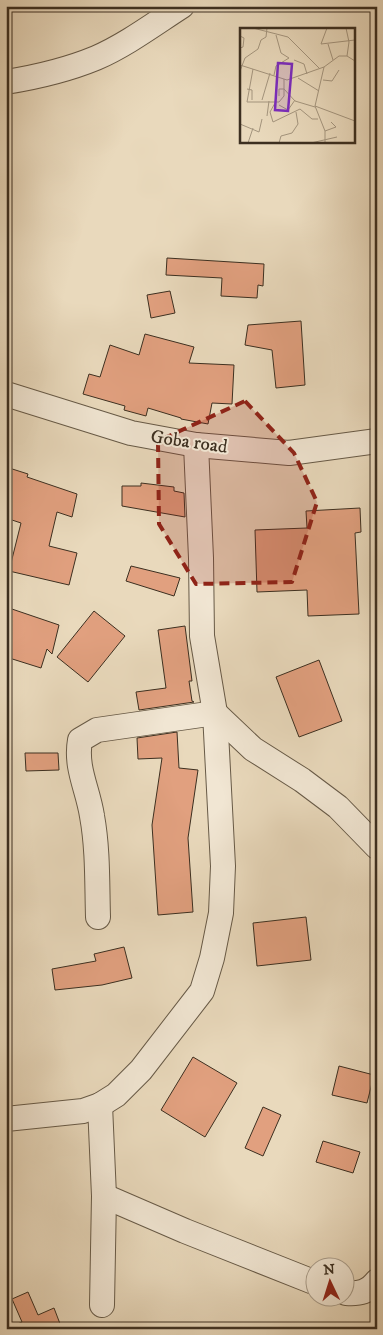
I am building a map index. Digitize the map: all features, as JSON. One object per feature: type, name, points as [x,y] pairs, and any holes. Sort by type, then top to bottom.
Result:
[{"type":"street","points":[[6,82],[36,77],[96,58],[121,46],[182,6]]},
{"type":"street","name":"Goba road","points":[[6,394],[131,433],[196,445],[289,453],[377,441]]},
{"type":"street","points":[[7,1122],[83,1111],[100,1105],[116,1096],[141,1070],[202,991],[212,958],[221,913],[223,866],[215,713],[202,636],[196,445]]},
{"type":"street","points":[[215,713],[253,749],[302,780],[338,807],[377,847]]},
{"type":"street","points":[[98,917],[95,840],[92,814],[82,779],[78,754],[80,740],[97,730],[215,713]]},
{"type":"street","points":[[100,1105],[104,1196],[102,1305]]},
{"type":"street","points":[[104,1196],[185,1231],[306,1279]]},
{"type":"street","points":[[356,1293],[363,1293],[370,1289],[377,1281]]},
{"type":"highlighted area","points":[[245,401],[294,453],[317,502],[292,582],[196,584],[159,524],[158,441]]},
{"type":"building","points":[[167,258],[264,264],[263,286],[258,285],[257,298],[221,296],[222,278],[166,275]]},
{"type":"building","points":[[170,291],[175,313],[151,318],[147,295]]},
{"type":"building","points":[[301,321],[305,385],[276,388],[272,350],[245,345],[248,325]]},
{"type":"building","points":[[145,334],[194,347],[189,363],[234,365],[232,404],[212,403],[208,424],[181,419],[148,408],[146,416],[124,410],[125,406],[83,394],[89,374],[100,377],[110,345],[139,355]]},
{"type":"building","points":[[6,467],[28,474],[27,477],[77,494],[72,517],[57,512],[49,546],[77,553],[69,585],[9,571],[21,523],[6,518]]},
{"type":"building","points":[[141,483],[174,487],[174,491],[184,493],[185,517],[122,506],[122,486],[141,486]]},
{"type":"building","points":[[360,508],[361,532],[355,533],[359,614],[308,616],[307,590],[257,592],[255,530],[307,528],[306,511]]},
{"type":"building","points":[[131,566],[180,578],[174,596],[126,581]]},
{"type":"building","points":[[6,607],[59,625],[52,654],[47,649],[41,668],[6,657]]},
{"type":"building","points":[[94,611],[125,636],[88,682],[57,657]]},
{"type":"building","points":[[185,626],[192,681],[189,681],[192,701],[194,702],[139,710],[136,692],[166,688],[158,630]]},
{"type":"building","points":[[319,660],[342,721],[299,737],[276,677]]},
{"type":"building","points":[[177,732],[179,768],[198,770],[188,838],[193,912],[158,915],[152,825],[162,758],[138,759],[137,738]]},
{"type":"building","points":[[25,753],[58,753],[59,770],[26,771]]},
{"type":"building","points":[[306,917],[311,960],[257,966],[253,923]]},
{"type":"building","points":[[124,947],[132,978],[102,985],[55,990],[52,969],[96,961],[94,954]]},
{"type":"building","points":[[193,1057],[237,1083],[205,1137],[161,1110]]},
{"type":"building","points":[[339,1066],[374,1075],[367,1103],[332,1095]]},
{"type":"building","points":[[263,1107],[281,1115],[263,1156],[245,1148]]},
{"type":"building","points":[[323,1141],[360,1152],[353,1173],[316,1162]]},
{"type":"building","points":[[28,1292],[38,1315],[54,1308],[62,1329],[6,1329],[22,1322],[12,1299]]}]
